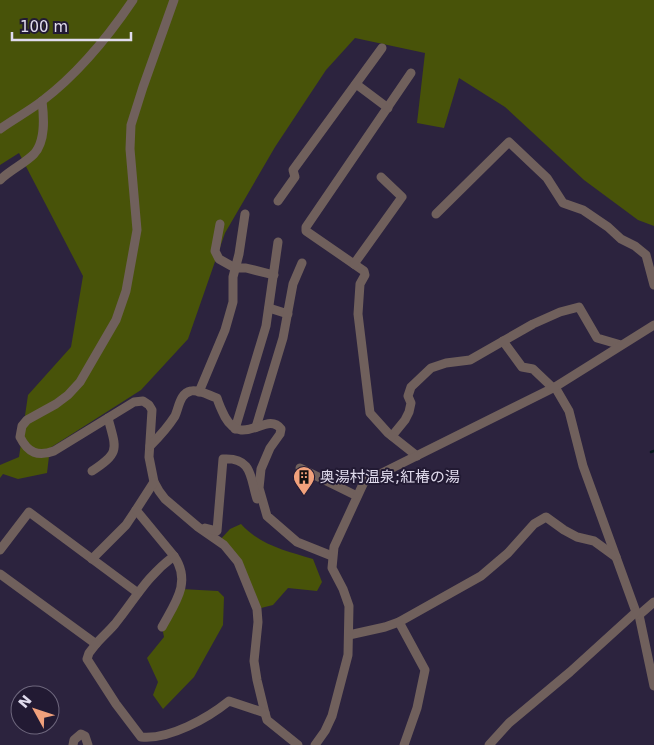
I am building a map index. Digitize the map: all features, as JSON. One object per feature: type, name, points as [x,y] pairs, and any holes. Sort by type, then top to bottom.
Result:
[{"type":"street","points":[[0,128],[42,101],[82,64],[112,30],[134,0]]},
{"type":"street","points":[[174,0],[131,125],[130,149],[137,230],[126,291],[116,320],[80,382],[56,404],[27,420],[22,426],[20,437],[29,449],[44,455],[54,451],[134,402],[143,401],[149,405],[152,410],[150,446],[151,471],[154,482],[165,499],[198,527],[224,545],[238,562],[257,609],[258,622],[254,661],[267,720],[298,745]]},
{"type":"street","points":[[278,201],[295,177],[293,170],[382,48]]},
{"type":"street","points":[[411,73],[306,227],[306,231],[364,271],[366,275],[360,284],[358,314],[370,413],[392,436],[418,456]]},
{"type":"street","points":[[356,84],[388,108]]},
{"type":"street","points":[[0,180],[34,154],[40,146],[43,129],[42,101]]},
{"type":"street","points":[[436,214],[509,142],[547,178],[563,203],[583,210],[608,227],[621,239],[646,254],[654,285]]},
{"type":"street","points":[[354,264],[402,197],[381,177]]},
{"type":"street","points":[[199,392],[225,330],[233,302],[233,277],[245,214]]},
{"type":"street","points":[[220,224],[216,251],[219,259],[235,268],[246,268],[274,275]]},
{"type":"street","points":[[234,428],[266,326],[278,242]]},
{"type":"street","points":[[256,427],[284,338],[293,284],[302,263]]},
{"type":"street","points":[[392,436],[409,412],[411,403],[408,396],[411,387],[431,368],[446,363],[470,360],[533,324],[560,312],[579,307],[596,338],[621,345]]},
{"type":"street","points":[[269,308],[288,314]]},
{"type":"street","points":[[315,745],[325,731],[332,716],[348,655],[349,606],[332,568],[332,556],[334,547],[364,482],[554,387],[654,325]]},
{"type":"street","points":[[503,341],[522,366],[533,369],[554,387],[568,411],[583,466],[637,614],[654,686]]},
{"type":"street","points":[[150,446],[176,414],[183,396],[194,390],[217,398],[229,424],[234,428],[245,431],[274,424],[282,429],[270,448],[261,469],[259,488],[267,516]]},
{"type":"street","points":[[92,471],[107,461],[114,451],[115,444],[108,418]]},
{"type":"street","points":[[198,527],[217,531],[223,459],[236,460],[246,465],[250,470],[252,485],[261,510],[297,542],[332,556]]},
{"type":"street","points":[[300,468],[357,496]]},
{"type":"street","points":[[92,559],[126,525],[154,482]]},
{"type":"street","points":[[136,510],[180,564],[181,589],[162,627]]},
{"type":"street","points":[[0,550],[29,512],[138,593]]},
{"type":"street","points":[[349,635],[399,622],[480,576],[508,552],[534,524],[546,517],[577,537],[594,541],[616,558]]},
{"type":"street","points":[[174,556],[160,567],[138,593],[115,624],[88,654],[87,659],[116,704],[141,737],[150,738],[175,733],[215,712],[229,700],[265,713]]},
{"type":"street","points":[[0,574],[96,644]]},
{"type":"street","points":[[489,745],[521,712],[637,614],[654,602]]},
{"type":"street","points":[[399,622],[425,670],[417,708],[404,745]]},
{"type":"street","points":[[73,745],[74,740],[81,734],[85,736],[88,745]]},
{"type":"green space","points":[[0,0],[654,0],[654,226],[638,220],[584,180],[505,107],[459,78],[444,128],[417,123],[425,53],[355,38],[326,70],[275,147],[225,233],[188,339],[141,390],[50,448],[47,473],[18,479],[3,474],[0,478],[0,465],[19,457],[28,395],[71,347],[83,276],[19,153],[0,165]]},
{"type":"green space","points":[[241,524],[265,542],[283,550],[313,559],[322,582],[317,591],[288,588],[273,605],[257,609],[238,562],[219,541],[230,529]]},
{"type":"green space","points":[[181,589],[218,591],[224,597],[223,625],[194,677],[163,709],[153,695],[158,682],[147,658],[164,637],[162,627]]},
{"type":"place","name":"奥湯村温泉;紅椿の湯","points":[[304,496]]}]
